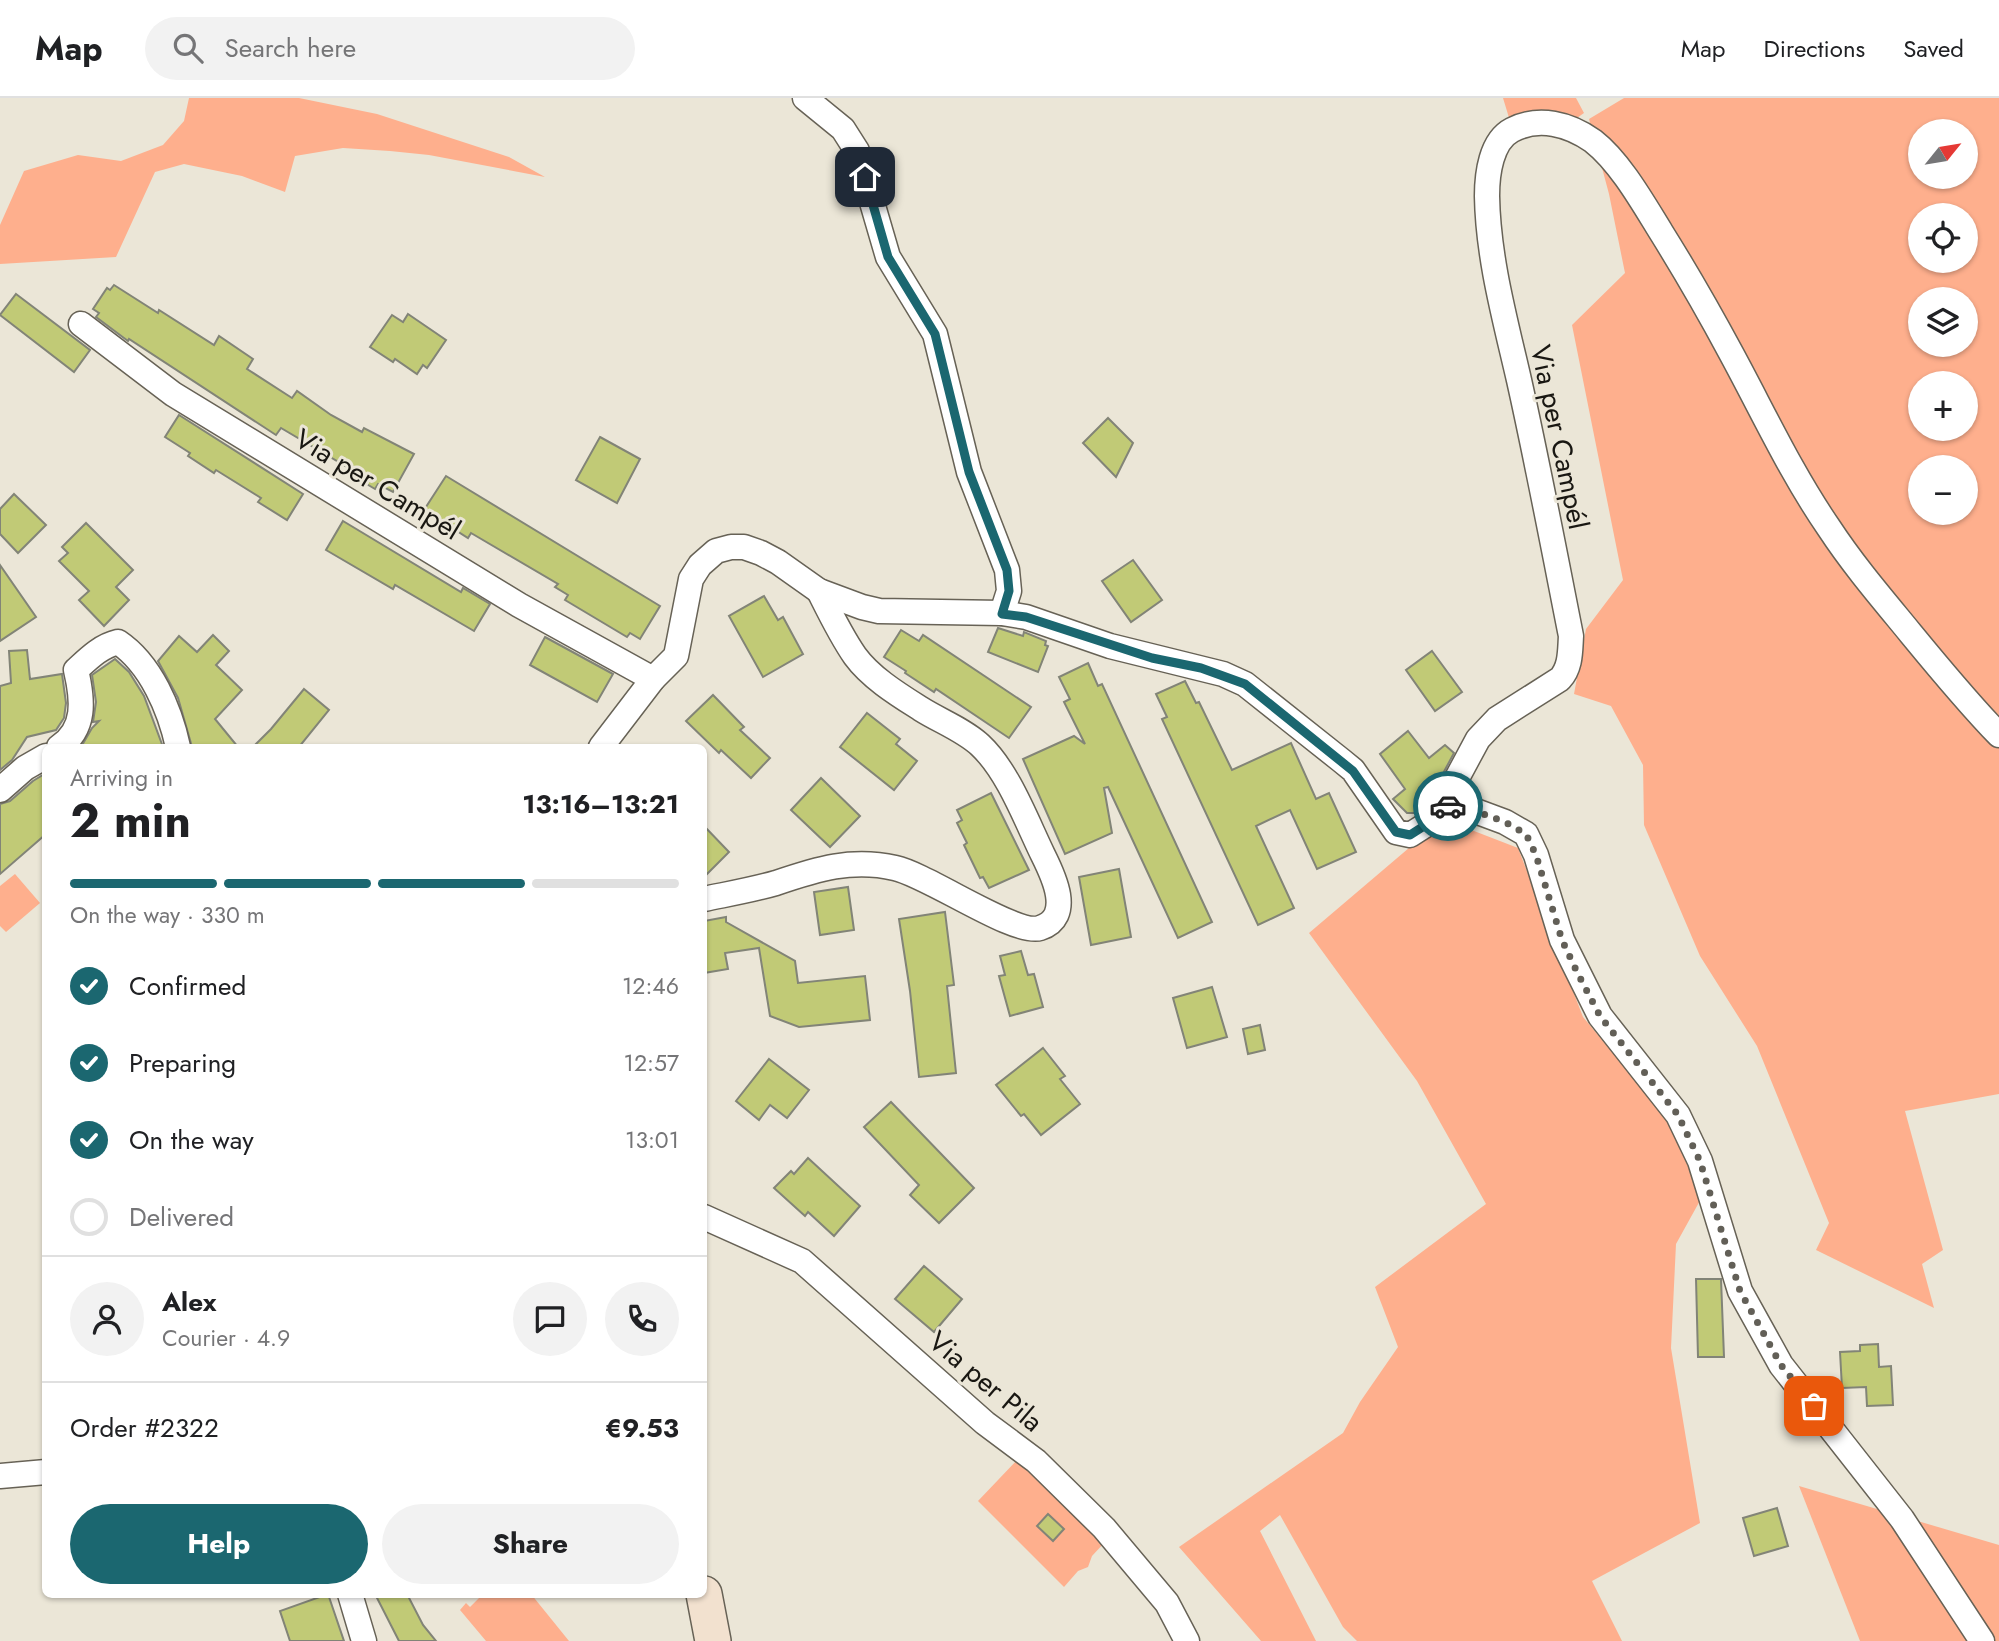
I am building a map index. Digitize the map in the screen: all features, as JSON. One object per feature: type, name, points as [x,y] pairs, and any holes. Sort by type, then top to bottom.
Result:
[{"type":"street","points":[[805,98],[843,129],[857,151],[888,257],[935,334],[969,472],[1007,570],[1009,591],[1002,614]]},
{"type":"street","name":"Via per Campél","points":[[602,744],[653,679],[676,656],[691,579],[700,565],[716,551],[744,547],[761,553],[819,591],[862,607],[879,611],[1026,617],[1152,658],[1201,668],[1245,684],[1353,771],[1396,832],[1410,835],[1435,819],[1478,740],[1497,719],[1560,679],[1566,673],[1569,662],[1571,635],[1499,295],[1487,192],[1496,147],[1505,134],[1531,123],[1548,122],[1580,132],[1596,143],[1636,192],[1693,283],[1790,464],[1829,528],[1862,574],[1923,649],[1999,735]]},
{"type":"street","name":"Via per Campél","points":[[81,324],[173,394],[519,605],[653,679]]},
{"type":"street","name":"Via per Campél","points":[[707,898],[751,889],[803,872],[870,863],[911,872],[997,916],[1031,929],[1042,928],[1053,919],[1058,909],[1060,896],[1045,859],[995,762],[979,744],[892,690],[857,658],[819,591]]},
{"type":"street","points":[[64,744],[71,739],[78,727],[80,693],[76,670],[98,651],[118,642],[129,649],[149,677],[170,715],[177,744]]},
{"type":"street","points":[[0,790],[25,768],[42,759]]},
{"type":"street","points":[[1443,806],[1470,809],[1505,822],[1526,834],[1562,940],[1600,1016],[1678,1115],[1700,1161],[1740,1291],[1781,1365],[1902,1519],[1982,1641]]},
{"type":"street","name":"Via per Pila","points":[[707,1218],[802,1261],[985,1423],[1036,1461],[1104,1528],[1167,1603],[1187,1641]]},
{"type":"street","points":[[0,1476],[42,1472]]},
{"type":"street","points":[[351,1598],[364,1641]]},
{"type":"street","points":[[705,1598],[713,1641]]},
{"type":"shaded area","points":[[189,98],[299,98],[377,114],[509,157],[545,177],[429,155],[343,148],[295,156],[285,192],[242,176],[184,164],[155,172],[116,257],[0,264],[0,225],[24,171],[78,155],[121,161],[163,145],[184,121]]},
{"type":"shaded area","points":[[1503,98],[1576,98],[1584,113],[1574,120],[1558,114],[1542,113],[1510,121]]},
{"type":"shaded area","points":[[1624,98],[1999,98],[1999,1094],[1905,1111],[1943,1250],[1922,1264],[1934,1308],[1816,1250],[1829,1223],[1757,1046],[1700,956],[1644,825],[1643,765],[1611,706],[1574,694],[1586,629],[1623,580],[1572,325],[1625,273],[1609,194],[1589,119]]},
{"type":"shaded area","points":[[1443,819],[1518,848],[1583,1017],[1665,1115],[1702,1197],[1676,1244],[1671,1348],[1700,1523],[1592,1581],[1622,1641],[1357,1641],[1343,1627],[1280,1515],[1260,1531],[1316,1641],[1261,1641],[1179,1547],[1343,1433],[1360,1402],[1398,1347],[1375,1287],[1486,1204],[1417,1081],[1309,933]]},
{"type":"shaded area","points":[[15,874],[40,903],[6,932],[0,926],[0,886]]},
{"type":"shaded area","points":[[1020,1457],[1105,1542],[1092,1556],[1088,1567],[1078,1571],[1064,1587],[978,1501]]},
{"type":"shaded area","points":[[1799,1486],[1999,1545],[1999,1641],[1860,1641]]},
{"type":"shaded area","points":[[479,1598],[534,1598],[569,1641],[486,1641],[460,1610],[466,1603],[470,1607]]},
{"type":"building","points":[[114,285],[214,345],[219,336],[253,359],[247,369],[292,398],[297,391],[331,415],[362,432],[364,428],[414,454],[393,492],[378,484],[375,489],[355,477],[357,473],[281,428],[276,435],[129,339],[128,341],[96,317],[99,313],[93,309],[107,288],[110,290]]},
{"type":"building","points":[[16,294],[90,350],[74,372],[0,315]]},
{"type":"building","points":[[408,314],[446,340],[427,368],[423,365],[417,374],[370,347],[392,315],[403,322]]},
{"type":"building","points":[[179,415],[303,494],[287,520],[258,502],[261,498],[216,470],[214,473],[165,437]]},
{"type":"building","points":[[1108,418],[1133,443],[1116,477],[1083,443]]},
{"type":"building","points":[[600,437],[640,459],[617,503],[576,480]]},
{"type":"building","points":[[446,476],[660,606],[640,639],[630,633],[627,637],[565,600],[568,595],[555,587],[558,584],[471,533],[468,538],[424,510]]},
{"type":"building","points":[[14,494],[46,525],[18,553],[0,534],[0,509]]},
{"type":"building","points":[[343,521],[461,592],[463,588],[490,604],[474,631],[395,585],[393,589],[326,550]]},
{"type":"building","points":[[86,523],[133,570],[116,587],[129,600],[104,626],[79,600],[89,591],[59,561],[68,553],[62,547]]},
{"type":"building","points":[[1133,560],[1162,600],[1131,622],[1102,581]]},
{"type":"building","points":[[0,565],[36,617],[0,641]]},
{"type":"building","points":[[764,596],[778,620],[783,617],[803,654],[763,677],[729,616]]},
{"type":"building","points":[[998,628],[1023,636],[1024,632],[1046,641],[1045,645],[1048,646],[1038,672],[988,652]]},
{"type":"building","points":[[901,630],[919,641],[923,635],[1031,707],[1009,738],[936,689],[934,692],[884,657]]},
{"type":"building","points":[[213,635],[229,651],[216,665],[242,690],[215,719],[236,744],[191,744],[178,698],[158,661],[179,636],[197,652]]},
{"type":"building","points":[[545,637],[613,674],[597,702],[530,665]]},
{"type":"building","points":[[27,650],[30,679],[62,674],[66,703],[64,718],[56,730],[27,737],[12,760],[0,770],[0,686],[11,683],[9,651]]},
{"type":"building","points":[[1432,651],[1462,692],[1435,711],[1406,670]]},
{"type":"building","points":[[115,659],[129,672],[144,696],[162,744],[83,744],[99,721],[93,722],[96,702],[92,675]]},
{"type":"building","points":[[1088,663],[1098,686],[1102,684],[1212,922],[1178,938],[1108,787],[1104,788],[1112,833],[1065,854],[1023,759],[1074,736],[1085,744],[1064,702],[1070,699],[1059,677]]},
{"type":"building","points":[[1185,681],[1196,703],[1199,702],[1232,770],[1291,743],[1316,799],[1329,793],[1356,852],[1317,869],[1290,810],[1256,826],[1294,908],[1258,925],[1162,719],[1167,717],[1156,694]]},
{"type":"building","points":[[304,689],[329,710],[301,744],[256,744]]},
{"type":"building","points":[[713,695],[744,727],[740,730],[770,758],[751,778],[721,750],[719,753],[686,721]]},
{"type":"building","points":[[867,713],[900,739],[896,744],[917,761],[894,790],[840,747]]},
{"type":"building","points":[[1408,731],[1429,758],[1445,745],[1454,753],[1432,794],[1417,813],[1407,813],[1393,799],[1405,789],[1380,754]]},
{"type":"building","points":[[42,775],[42,837],[0,874],[0,804],[10,801]]},
{"type":"building","points":[[821,778],[860,816],[830,847],[791,810]]},
{"type":"building","points":[[991,793],[1029,870],[989,888],[983,877],[980,878],[964,845],[967,843],[957,823],[962,820],[957,810]]},
{"type":"building","points":[[707,829],[729,852],[707,874]]},
{"type":"building","points":[[1119,869],[1131,937],[1091,945],[1079,877]]},
{"type":"building","points":[[848,887],[854,930],[820,935],[814,892]]},
{"type":"building","points":[[945,912],[954,985],[947,986],[956,1073],[919,1077],[899,919]]},
{"type":"building","points":[[726,917],[726,922],[795,961],[798,983],[865,976],[870,1020],[799,1027],[770,1016],[759,948],[725,953],[728,969],[707,972],[707,920]]},
{"type":"building","points":[[1021,951],[1028,975],[1034,974],[1043,1007],[1010,1016],[999,976],[1005,975],[1000,956]]},
{"type":"building","points":[[1212,987],[1227,1037],[1187,1048],[1173,998]]},
{"type":"building","points":[[1260,1025],[1265,1050],[1248,1054],[1243,1029]]},
{"type":"building","points":[[1043,1048],[1065,1076],[1060,1079],[1080,1104],[1041,1135],[1024,1114],[1021,1116],[996,1085]]},
{"type":"building","points":[[769,1059],[809,1090],[787,1118],[770,1105],[759,1120],[736,1101]]},
{"type":"building","points":[[891,1102],[974,1188],[939,1223],[910,1195],[919,1185],[864,1127]]},
{"type":"building","points":[[808,1158],[860,1206],[834,1236],[808,1212],[805,1216],[774,1188],[791,1171],[794,1174]]},
{"type":"building","points":[[924,1266],[962,1299],[934,1332],[895,1299]]},
{"type":"building","points":[[1696,1279],[1721,1279],[1724,1357],[1698,1357]]},
{"type":"building","points":[[1878,1344],[1879,1367],[1891,1366],[1893,1405],[1867,1406],[1866,1387],[1842,1388],[1840,1352],[1860,1351],[1860,1345]]},
{"type":"building","points":[[1777,1508],[1788,1546],[1754,1556],[1743,1518]]},
{"type":"building","points":[[1048,1514],[1064,1529],[1053,1541],[1037,1526]]},
{"type":"building","points":[[317,1598],[329,1598],[344,1641],[290,1641],[280,1611]]},
{"type":"building","points":[[377,1598],[409,1598],[423,1625],[436,1641],[399,1641]]},
{"type":"way so far","points":[[1448,806],[1470,809],[1505,822],[1526,834],[1536,855],[1562,940],[1577,972],[1600,1016],[1678,1115],[1700,1161],[1740,1291],[1781,1365],[1814,1406]]},
{"type":"route","points":[[865,177],[888,257],[935,334],[969,472],[1007,570],[1009,591],[1002,614],[1026,617],[1110,646],[1223,674],[1245,684],[1353,771],[1396,832],[1410,835],[1435,819],[1443,806],[1448,806]]}]
